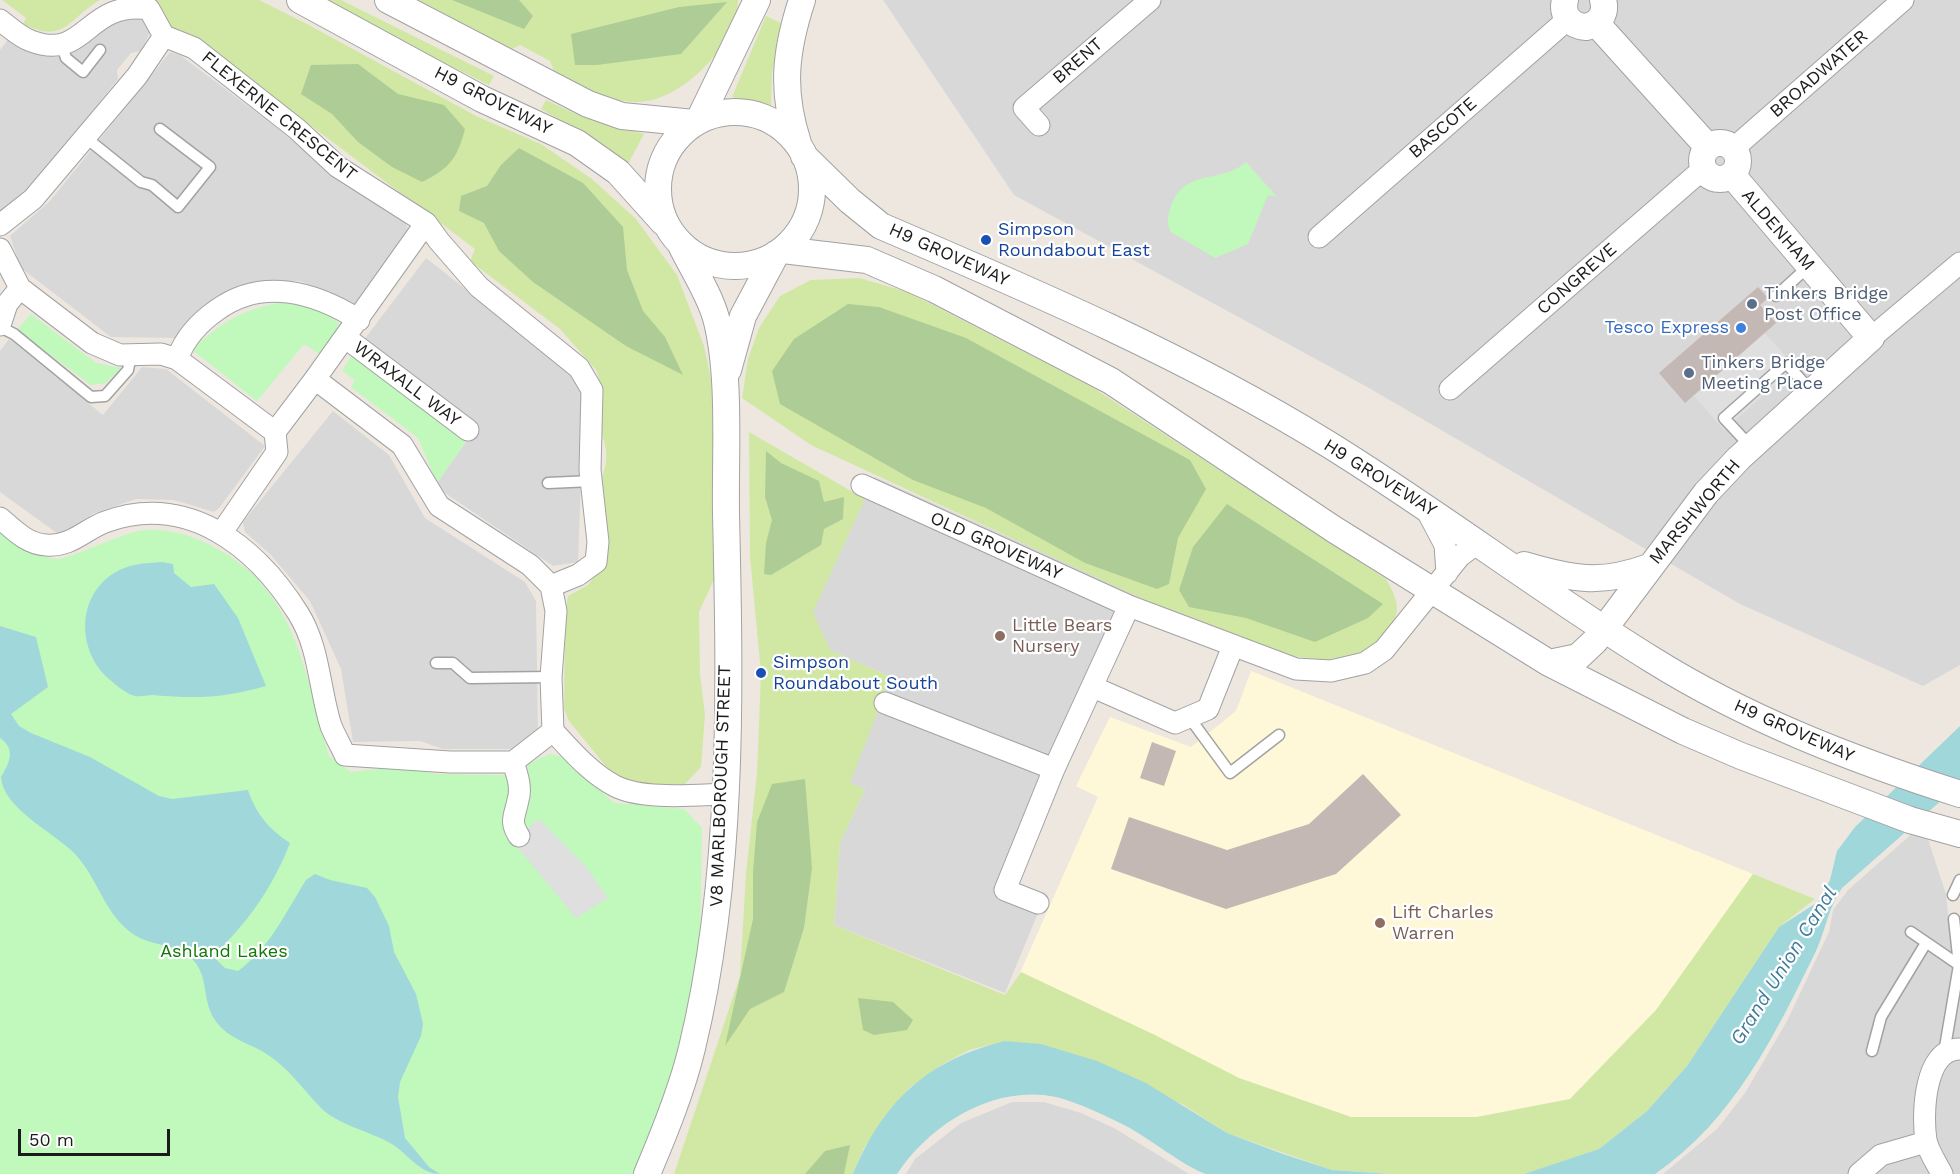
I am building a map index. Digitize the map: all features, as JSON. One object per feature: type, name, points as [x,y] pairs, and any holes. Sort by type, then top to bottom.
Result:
[{"type":"street","name":"H9 GROVEWAY","points":[[300,0],[482,99],[577,143],[618,172],[674,236]]},
{"type":"street","points":[[388,0],[588,104],[622,116],[697,122]]},
{"type":"street","points":[[802,0],[786,67],[788,113],[802,151],[812,181],[810,207],[800,231],[779,252],[757,263],[737,266],[717,264],[698,257],[674,236],[660,208],[658,189],[660,169],[667,151],[679,135],[697,122],[717,114],[735,112],[754,114],[779,127],[802,151]]},
{"type":"street","name":"BRENT","points":[[1039,124],[1024,108],[1150,0]]},
{"type":"street","name":"BROADWATER","points":[[1734,148],[1903,0]]},
{"type":"street","points":[[697,122],[756,3]]},
{"type":"street","points":[[0,20],[30,41],[61,44],[74,38],[101,12],[113,6],[132,4],[149,9],[164,36],[136,76],[33,199],[0,225]]},
{"type":"street","points":[[1566,10],[1580,27],[1600,11],[1708,147]]},
{"type":"street","name":"BASCOTE","points":[[1319,237],[1566,10]]},
{"type":"street","name":"FLEXERNE CRESCENT","points":[[164,36],[194,48],[297,129],[338,167],[426,223],[479,286],[579,369],[592,390],[592,481],[598,542],[596,562],[578,574],[551,586]]},
{"type":"street","points":[[1725,143],[1734,148],[1739,160],[1719,174],[1702,159],[1708,147],[1725,143]]},
{"type":"street","name":"H9 GROVEWAY","points":[[802,151],[850,201],[881,226],[1172,358],[1326,442],[1492,551],[1563,588],[1600,635],[1652,660],[1716,696],[1845,755],[1960,794]]},
{"type":"street","name":"ALDENHAM","points":[[1719,174],[1809,266],[1871,338]]},
{"type":"street","name":"CONGREVE","points":[[1450,389],[1695,176],[1719,174]]},
{"type":"street","name":"WRAXALL WAY","points":[[275,432],[346,338],[426,223]]},
{"type":"street","name":"V8 MARLBOROUGH STREET","points":[[647,1174],[692,1050],[715,928],[725,794],[728,564],[723,388],[715,316],[674,236]]},
{"type":"street","points":[[0,249],[20,288],[92,343],[120,355],[161,354],[177,359],[275,432],[277,452],[222,532]]},
{"type":"street","name":"H9 GROVEWAY","points":[[779,252],[867,260],[934,289],[1101,376],[1439,582],[1484,623],[1543,659],[1622,701],[1722,748],[1816,785],[1910,820],[1960,834]]},
{"type":"street","name":"V8 MARLBOROUGH STREET","points":[[723,388],[743,316],[779,252]]},
{"type":"street","name":"MARSHWORTH","points":[[1543,659],[1578,657],[1600,635],[1706,493],[1751,447],[1871,338],[1956,275]]},
{"type":"street","points":[[0,326],[7,304],[20,288]]},
{"type":"street","name":"WRAXALL WAY","points":[[177,359],[184,342],[203,320],[227,303],[257,292],[295,292],[321,299],[358,320]]},
{"type":"street","name":"WRAXALL WAY","points":[[346,338],[468,430]]},
{"type":"street","points":[[315,379],[402,445],[439,506],[530,565],[551,586],[556,611],[551,676],[553,731],[583,763],[617,787],[661,796],[725,794]]},
{"type":"street","name":"OLD GROVEWAY","points":[[862,485],[1129,606],[1296,669],[1331,671],[1365,663],[1384,650],[1461,556],[1472,547],[1492,551]]},
{"type":"street","points":[[1423,504],[1442,537],[1448,558],[1439,582]]},
{"type":"street","points":[[0,518],[26,540],[46,546],[68,544],[102,523],[134,514],[164,514],[196,520],[222,532],[264,570],[298,614],[314,649],[331,726],[345,755],[450,762],[513,762],[553,731]]},
{"type":"street","points":[[1563,588],[1618,577],[1649,567]]},
{"type":"street","points":[[1038,903],[1005,890],[1054,769],[1129,606]]},
{"type":"street","points":[[1600,635],[1601,672],[1622,701]]},
{"type":"street","points":[[1093,687],[1175,723],[1208,709],[1233,646]]},
{"type":"street","points":[[885,704],[1054,769]]},
{"type":"street","points":[[513,762],[519,783],[519,800],[511,816],[513,828],[519,836]]},
{"type":"street","points":[[1942,1174],[1926,1142],[1925,1103],[1931,1071],[1952,1051]]},
{"type":"street","points":[[1859,1174],[1881,1155],[1926,1142]]},
{"type":"lane","points":[[61,44],[66,58],[83,72],[100,50]]},
{"type":"lane","points":[[85,137],[141,182],[152,185],[178,207],[210,167],[160,129]]},
{"type":"lane","points":[[1776,296],[1809,266]]},
{"type":"lane","points":[[0,326],[14,334],[91,397],[105,396],[128,370],[130,355]]},
{"type":"lane","points":[[1751,447],[1724,418],[1786,363],[1812,393]]},
{"type":"lane","points":[[548,483],[592,481]]},
{"type":"lane","points":[[436,663],[453,663],[470,678],[551,676]]},
{"type":"lane","points":[[1189,717],[1230,773],[1279,735]]},
{"type":"lane","points":[[1953,895],[1960,880]]},
{"type":"lane","points":[[1952,1051],[1959,965],[1954,919]]},
{"type":"lane","points":[[1911,932],[1959,965]]},
{"type":"lane","points":[[1872,1051],[1881,1017],[1926,943]]},
{"type":"shaded area","points":[[883,0],[1960,0],[1960,665],[1923,686],[1740,604],[1369,388],[1014,195]]},
{"type":"shaded area","points":[[127,16],[146,20],[152,28],[141,51],[131,53],[117,70],[118,79],[26,194],[0,214],[0,50],[10,37],[38,53],[78,49],[110,20]]},
{"type":"shaded area","points":[[170,52],[180,55],[367,199],[403,218],[409,230],[355,309],[330,293],[300,281],[272,281],[176,338],[111,337],[21,268],[10,236],[50,201]]},
{"type":"shaded area","points":[[426,258],[574,374],[584,395],[578,562],[553,566],[445,493],[437,483],[470,436],[360,345]]},
{"type":"shaded area","points":[[1764,332],[1796,367],[1724,430],[1694,396]]},
{"type":"shaded area","points":[[9,339],[103,415],[142,367],[166,369],[265,446],[214,512],[174,500],[136,499],[92,514],[61,536],[0,492],[0,351]]},
{"type":"shaded area","points":[[333,411],[389,455],[425,518],[525,582],[536,601],[538,732],[515,749],[443,749],[420,741],[353,742],[341,669],[310,601],[271,555],[245,532],[243,522]]},
{"type":"shaded area","points":[[875,477],[1142,597],[1017,883],[1045,896],[1005,993],[834,925],[840,843],[865,789],[849,783],[891,677],[830,650],[812,612]]},
{"type":"shaded area","name":"Lift Charles Warren","points":[[1251,671],[1753,874],[1656,1010],[1570,1099],[1477,1117],[1351,1117],[1239,1078],[1099,1009],[1019,975],[1098,797],[1076,786],[1110,717],[1191,747],[1236,711]]},
{"type":"shaded area","points":[[539,819],[586,867],[608,898],[576,918],[512,841]]},
{"type":"shaded area","points":[[1923,824],[1946,894],[1955,985],[1960,985],[1960,1174],[1663,1174],[1717,1129],[1745,1093],[1787,1021],[1829,932],[1833,910],[1848,890]]},
{"type":"shaded area","points":[[1012,1102],[1044,1102],[1081,1113],[1114,1128],[1189,1174],[906,1174],[915,1159],[961,1123]]},
{"type":"green space","points":[[2,0],[100,0],[66,27],[49,32],[23,24],[26,18]]},
{"type":"green space","points":[[143,0],[259,0],[478,117],[541,144],[592,179],[636,219],[677,275],[704,346],[712,384],[716,575],[699,612],[700,674],[705,715],[701,767],[682,787],[663,787],[617,780],[569,721],[564,709],[565,614],[568,596],[588,585],[607,559],[604,504],[598,486],[606,464],[606,449],[598,429],[601,424],[602,395],[597,371],[560,329],[470,261],[475,249],[194,35],[172,28]]},
{"type":"green space","points":[[318,0],[341,0],[494,76],[489,85]]},
{"type":"green space","points":[[399,0],[738,0],[736,17],[729,34],[704,68],[671,93],[653,100],[636,102],[614,99],[584,88],[555,74],[550,61],[520,45],[506,52]]},
{"type":"green space","points":[[452,0],[519,0],[533,16],[524,29]]},
{"type":"green space","points":[[727,2],[681,54],[597,65],[575,65],[571,34],[679,7]]},
{"type":"green space","points":[[766,16],[783,24],[772,72],[771,107],[732,97]]},
{"type":"green space","points":[[358,64],[398,94],[444,105],[465,129],[459,148],[446,167],[422,182],[392,167],[358,142],[332,114],[301,94],[311,65]]},
{"type":"green space","points":[[546,100],[576,114],[644,134],[628,164],[586,135],[541,109]]},
{"type":"green space","points":[[519,148],[583,183],[623,227],[627,270],[643,311],[665,337],[683,375],[626,346],[533,282],[499,251],[484,223],[459,211],[461,196],[487,186],[501,165]]},
{"type":"green space","points":[[1246,162],[1277,197],[1268,195],[1248,244],[1215,258],[1171,232],[1168,224],[1169,212],[1176,196],[1184,187],[1194,181],[1236,169]]},
{"type":"green space","points":[[859,278],[908,292],[1092,387],[1386,579],[1396,601],[1397,610],[1392,624],[1371,650],[1326,660],[1292,656],[1158,606],[811,445],[742,398],[748,359],[759,328],[780,296],[811,280]]},
{"type":"green space","points":[[292,302],[316,307],[340,324],[321,355],[304,344],[257,401],[192,350],[214,331],[237,316],[263,306]]},
{"type":"green space","points":[[848,304],[879,307],[966,338],[1190,460],[1206,489],[1178,538],[1169,584],[1157,589],[1085,563],[986,508],[913,480],[780,404],[772,371],[794,339]]},
{"type":"green space","points":[[31,314],[96,363],[121,368],[106,383],[91,385],[17,330]]},
{"type":"green space","points":[[355,350],[470,436],[437,483],[418,438],[351,387],[355,380],[342,371]]},
{"type":"green space","points":[[749,432],[865,499],[813,612],[830,650],[891,677],[850,783],[865,789],[840,843],[834,925],[1005,995],[1021,972],[1155,1035],[1239,1078],[1351,1117],[1477,1117],[1570,1099],[1656,1010],[1753,874],[1815,899],[1779,927],[1687,1066],[1647,1111],[1599,1149],[1558,1165],[1524,1174],[1389,1174],[1332,1170],[1227,1133],[1182,1104],[1005,1041],[969,1050],[943,1064],[909,1088],[864,1148],[853,1174],[674,1174],[740,976],[746,873],[757,773],[761,673],[750,557]]},
{"type":"green space","points":[[766,451],[781,463],[819,481],[824,502],[844,497],[843,519],[824,529],[821,545],[771,575],[764,574],[766,543],[772,520],[765,497]]},
{"type":"green space","points":[[1227,504],[1383,604],[1368,618],[1315,642],[1246,618],[1189,607],[1179,590],[1193,547]]},
{"type":"green space","name":"Ashland Lakes","points":[[147,530],[164,531],[199,540],[236,561],[260,582],[278,606],[303,662],[329,756],[351,772],[394,767],[438,774],[505,775],[549,754],[565,757],[614,803],[684,809],[702,828],[700,946],[678,1051],[638,1174],[0,1174],[0,531],[26,550],[57,559],[131,533]]},
{"type":"green space","points":[[805,779],[812,868],[804,928],[784,992],[750,1009],[725,1046],[753,919],[753,872],[757,822],[772,784]]},
{"type":"green space","points":[[858,998],[893,1002],[913,1020],[907,1030],[874,1035],[863,1030]]},
{"type":"green space","points":[[850,1145],[844,1174],[805,1174],[825,1151]]},
{"type":"water","points":[[162,562],[173,564],[174,573],[191,587],[214,584],[238,618],[266,686],[210,696],[135,696],[109,679],[98,667],[86,639],[87,610],[93,596],[102,583],[119,570],[137,564]]},
{"type":"water","points":[[0,626],[36,637],[48,687],[11,714],[19,726],[90,757],[159,796],[172,799],[248,790],[264,820],[290,843],[258,904],[213,956],[225,968],[238,971],[259,952],[306,880],[315,874],[330,880],[367,888],[375,897],[389,926],[394,952],[416,994],[423,1024],[421,1036],[400,1082],[398,1097],[405,1138],[429,1167],[440,1174],[421,1168],[395,1146],[330,1115],[279,1063],[264,1052],[227,1033],[211,1013],[202,975],[194,961],[188,955],[173,948],[140,938],[123,926],[75,854],[20,810],[10,799],[1,777],[7,766],[10,751],[0,738]]},
{"type":"water","name":"Grand Union Canal","points":[[1960,726],[1960,784],[1842,888],[1833,903],[1816,951],[1785,1014],[1750,1074],[1708,1128],[1655,1174],[1524,1174],[1599,1149],[1647,1111],[1687,1066],[1779,927],[1818,902],[1830,880],[1837,851],[1855,827]]},
{"type":"water","points":[[1004,1041],[1041,1044],[1097,1061],[1146,1083],[1227,1133],[1283,1154],[1332,1170],[1389,1174],[1206,1174],[1102,1114],[1056,1097],[1033,1095],[987,1102],[945,1124],[927,1139],[897,1174],[853,1174],[879,1125],[911,1087],[952,1060]]},
{"type":"building","points":[[1758,287],[1768,298],[1760,305],[1776,323],[1685,403],[1659,373]]},
{"type":"building","points":[[1152,742],[1176,751],[1164,786],[1140,778]]},
{"type":"building","points":[[1363,774],[1401,815],[1336,874],[1226,909],[1111,869],[1129,817],[1227,850],[1309,824]]},
{"type":"place","name":"Simpson Roundabout East","points":[[986,240]]},
{"type":"place","name":"Tinkers Bridge Post Office","points":[[1752,304]]},
{"type":"place","name":"Tesco Express","points":[[1741,328]]},
{"type":"place","name":"Tinkers Bridge Meeting Place","points":[[1689,373]]},
{"type":"place","name":"Little Bears Nursery","points":[[1000,636]]},
{"type":"place","name":"Simpson Roundabout South","points":[[761,673]]},
{"type":"place","name":"Lift Charles Warren","points":[[1380,923]]}]
